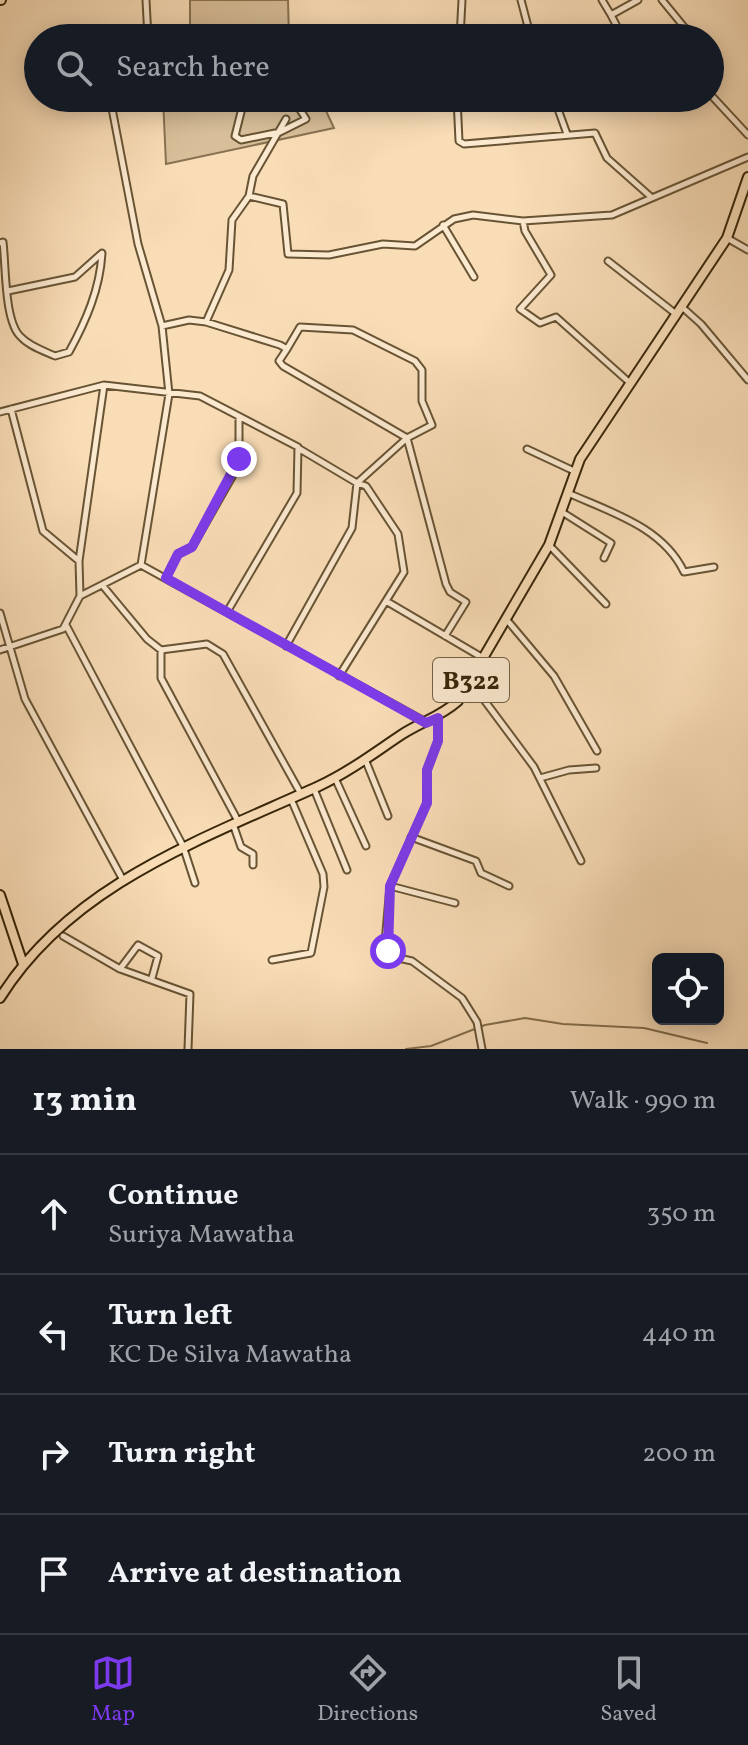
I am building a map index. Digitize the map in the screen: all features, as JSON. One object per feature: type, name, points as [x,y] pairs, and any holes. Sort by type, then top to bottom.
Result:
[{"type":"main road","name":"B322","points":[[0,998],[23,964],[123,880],[183,846],[335,778],[409,729],[438,718],[458,701],[549,545],[574,471],[727,238],[748,177]]},
{"type":"main road","points":[[0,895],[23,964]]},
{"type":"street","points":[[146,0],[147,24]]},
{"type":"street","points":[[461,24],[462,0]]},
{"type":"street","points":[[521,0],[527,24]]},
{"type":"street","points":[[602,0],[616,24]]},
{"type":"street","points":[[611,15],[638,0]]},
{"type":"street","points":[[662,0],[682,24]]},
{"type":"street","points":[[724,109],[748,135]]},
{"type":"street","points":[[113,112],[138,244],[162,326],[169,394],[141,565]]},
{"type":"street","points":[[240,112],[235,136],[241,140],[280,132],[306,119],[302,112]]},
{"type":"street","points":[[458,112],[459,141],[464,144],[595,133],[607,158],[652,197]]},
{"type":"street","points":[[559,112],[567,134]]},
{"type":"street","points":[[206,322],[229,270],[232,220],[249,196],[253,176],[286,119]]},
{"type":"street","points":[[249,196],[283,204],[288,254],[329,255],[374,245],[415,246],[443,225],[473,215],[523,221],[612,215],[748,157]]},
{"type":"street","points":[[523,221],[525,231],[551,275],[520,309],[540,323],[556,317],[630,383]]},
{"type":"street","points":[[443,225],[474,277]]},
{"type":"street","points":[[727,238],[748,250]]},
{"type":"street","points":[[0,243],[3,242],[8,291],[12,325],[21,338],[55,356],[69,352],[101,276],[102,253],[75,277],[8,291]]},
{"type":"street","points":[[608,261],[701,324],[748,380]]},
{"type":"street","points":[[162,326],[189,320],[206,322],[287,349]]},
{"type":"street","points":[[286,646],[352,528],[357,483],[407,438],[432,425],[422,401],[422,370],[415,361],[370,336],[323,327],[300,327],[279,361],[283,366],[407,438],[446,584],[450,592],[466,602],[445,636]]},
{"type":"street","points":[[0,650],[63,629],[80,596],[79,561],[104,385]]},
{"type":"street","points":[[0,412],[104,385],[134,386],[169,394],[200,396],[366,486],[398,534],[404,572],[339,676]]},
{"type":"street","points":[[11,409],[43,531],[79,561]]},
{"type":"street","points":[[166,578],[178,554],[192,547],[232,477],[239,459],[239,418]]},
{"type":"street","points":[[227,612],[297,493],[298,447]]},
{"type":"street","points":[[527,449],[574,471]]},
{"type":"street","points":[[565,492],[648,530],[678,560],[684,572],[714,567]]},
{"type":"street","points":[[560,511],[611,543],[604,558]]},
{"type":"street","points":[[549,545],[606,604]]},
{"type":"street","points":[[141,565],[426,723]]},
{"type":"street","points":[[80,596],[141,565]]},
{"type":"street","points":[[103,586],[147,639],[161,650],[207,644],[223,654],[301,794]]},
{"type":"street","points":[[386,601],[483,659]]},
{"type":"street","points":[[0,613],[25,699],[123,880]]},
{"type":"street","points":[[507,620],[554,676],[597,751]]},
{"type":"street","points":[[65,624],[183,846],[195,883]]},
{"type":"street","points":[[161,650],[161,678],[235,822],[241,847],[253,854],[253,865]]},
{"type":"street","points":[[470,681],[540,778],[581,861]]},
{"type":"street","points":[[438,718],[438,741],[427,770],[427,803],[390,886],[388,951],[394,957],[412,961],[462,998],[477,1022],[482,1049]]},
{"type":"street","points":[[365,759],[388,816]]},
{"type":"street","points":[[540,778],[569,770],[596,768]]},
{"type":"street","points":[[335,778],[366,846]]},
{"type":"street","points":[[314,788],[347,870]]},
{"type":"street","points":[[272,960],[311,953],[324,887],[323,874],[290,798]]},
{"type":"street","points":[[411,837],[479,863],[481,873],[509,886]]},
{"type":"street","points":[[390,886],[455,903]]},
{"type":"street","points":[[63,936],[120,969],[190,994],[188,1049]]},
{"type":"street","points":[[120,969],[138,945],[158,956],[152,978]]},
{"type":"shaded area","points":[[190,0],[288,0],[289,24],[190,24]]},
{"type":"shaded area","points":[[164,112],[327,112],[334,128],[166,164]]},
{"type":"waterway","points":[[406,1049],[431,1046],[485,1025],[525,1018],[563,1024],[644,1028],[707,1043]]},
{"type":"route","points":[[239,459],[192,547],[178,554],[166,578],[426,723],[438,718],[438,741],[427,770],[427,803],[390,886],[385,943],[388,951]]}]
